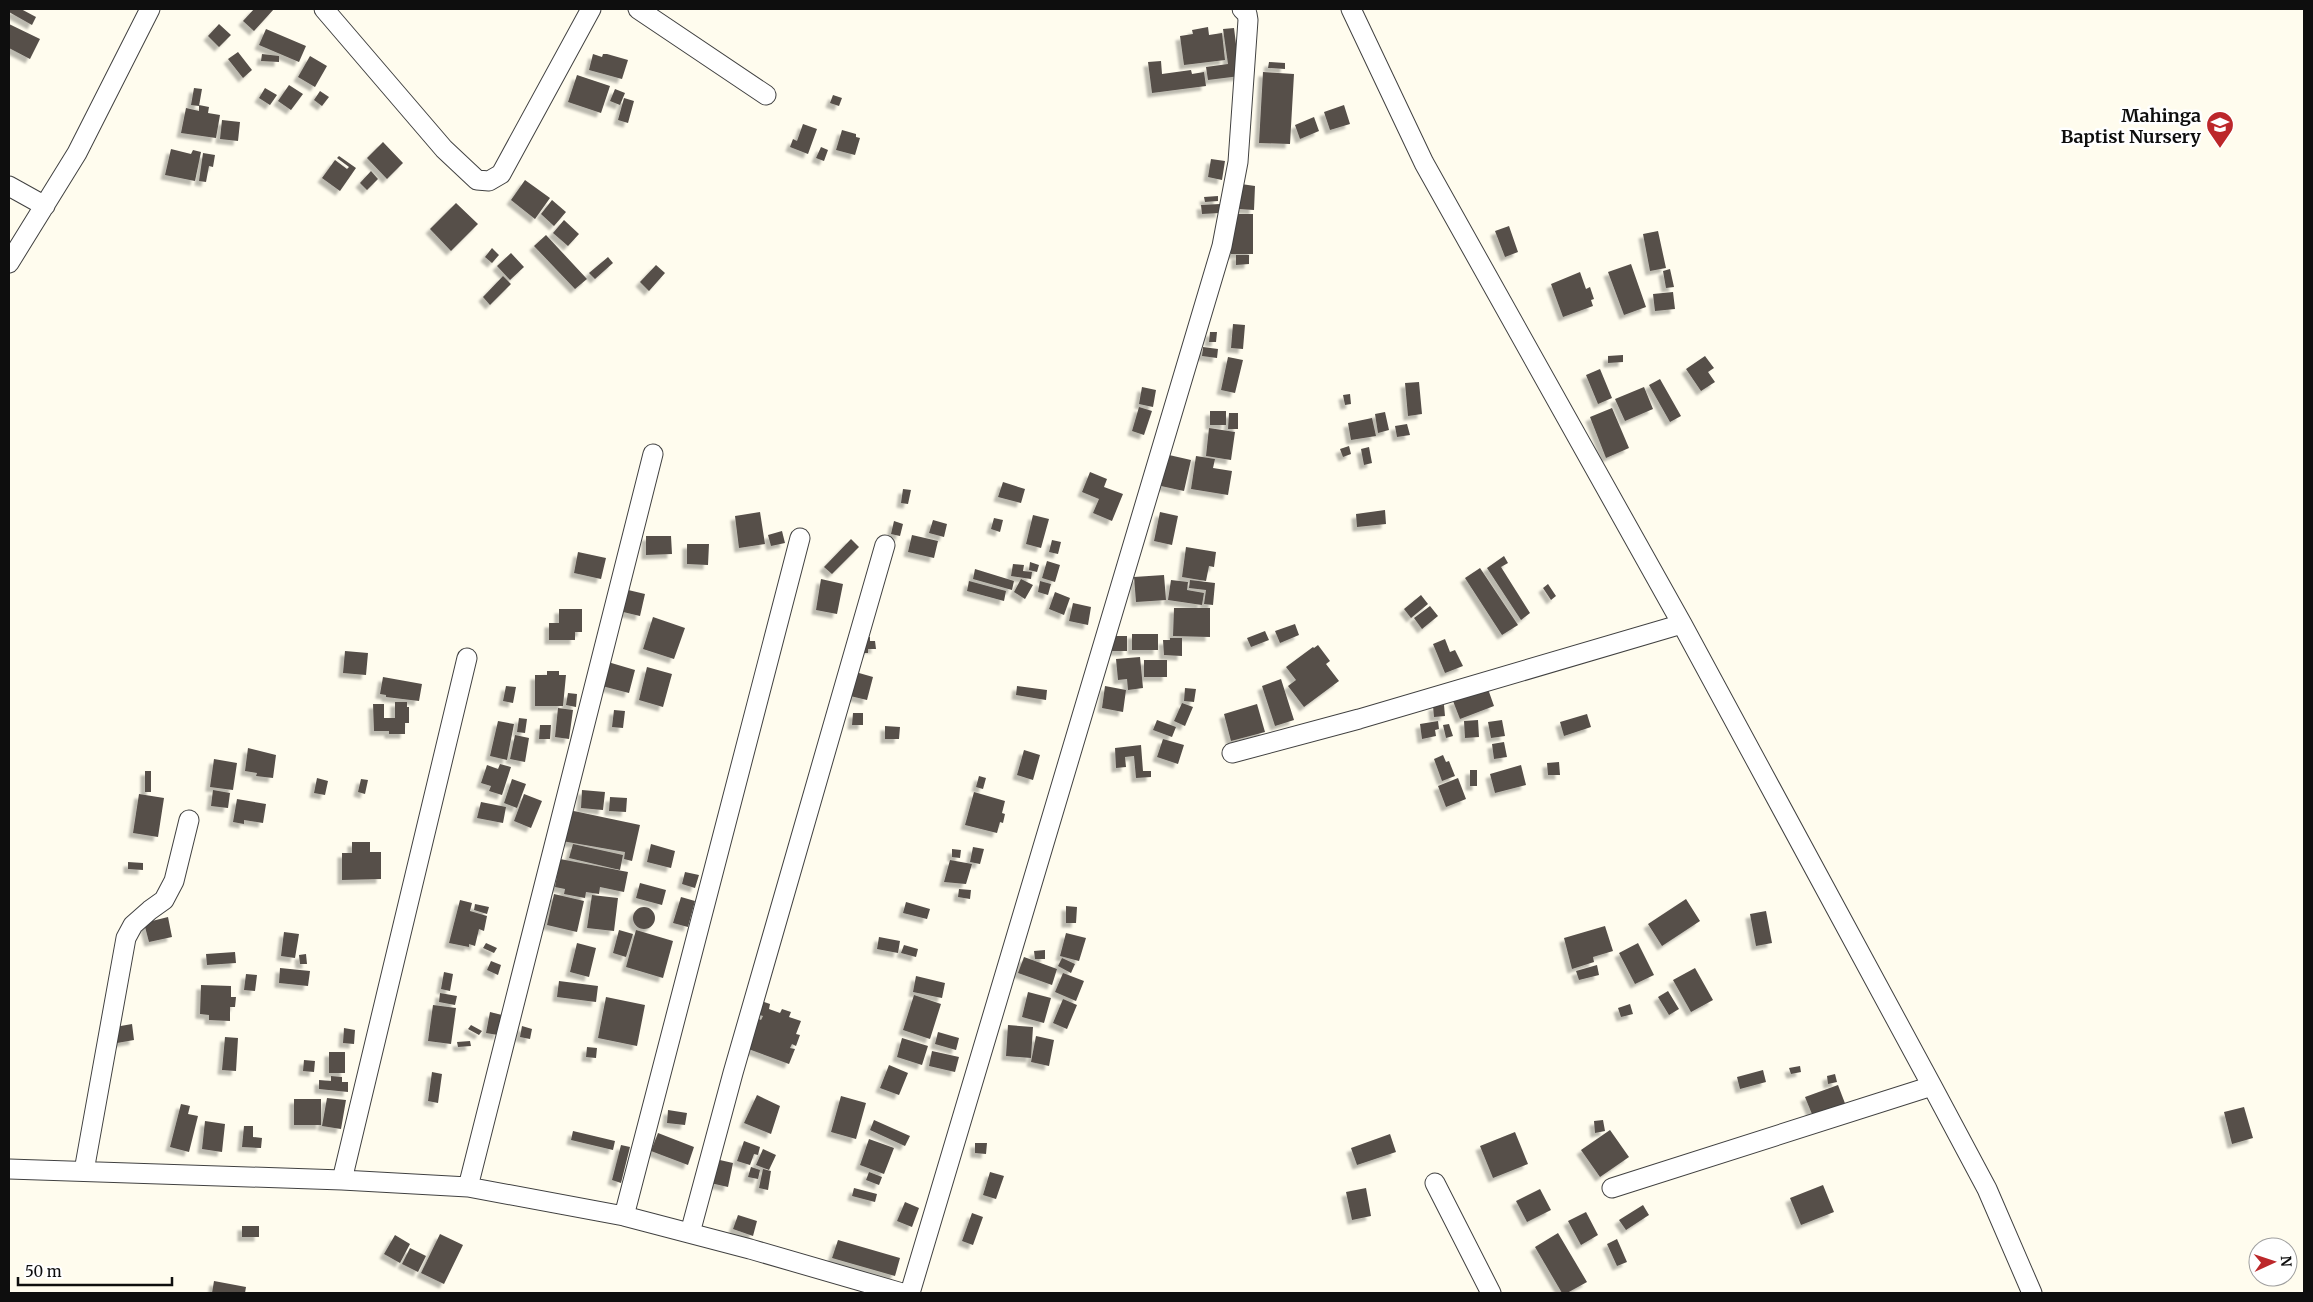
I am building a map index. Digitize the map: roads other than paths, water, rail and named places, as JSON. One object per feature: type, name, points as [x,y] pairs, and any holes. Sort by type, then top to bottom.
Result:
[{"type":"street","points":[[9,263],[76,153],[150,9]]},
{"type":"street","points":[[324,9],[444,150],[477,180],[489,181],[501,174],[591,9]]},
{"type":"street","points":[[638,9],[766,95]]},
{"type":"street","points":[[9,1168],[342,1180],[468,1187],[624,1216],[900,1293],[968,1090],[1093,682],[1222,246],[1238,162],[1248,20],[1247,14],[1242,9]]},
{"type":"street","points":[[1351,9],[1424,163],[1682,624],[1987,1189],[2032,1293]]},
{"type":"street","points":[[9,186],[45,206]]},
{"type":"street","points":[[468,1187],[653,454]]},
{"type":"street","points":[[624,1216],[800,538]]},
{"type":"street","points":[[690,1233],[733,1073],[885,545]]},
{"type":"street","points":[[1232,753],[1359,719],[1682,624]]},
{"type":"street","points":[[342,1180],[467,658]]},
{"type":"street","points":[[84,1171],[126,938],[133,925],[164,900],[174,881],[189,820]]},
{"type":"street","points":[[1612,1188],[1932,1086]]},
{"type":"street","points":[[1434,1183],[1491,1293]]},
{"type":"place","name":"Mahinga Baptist Nursery","points":[[2220,149]]}]
